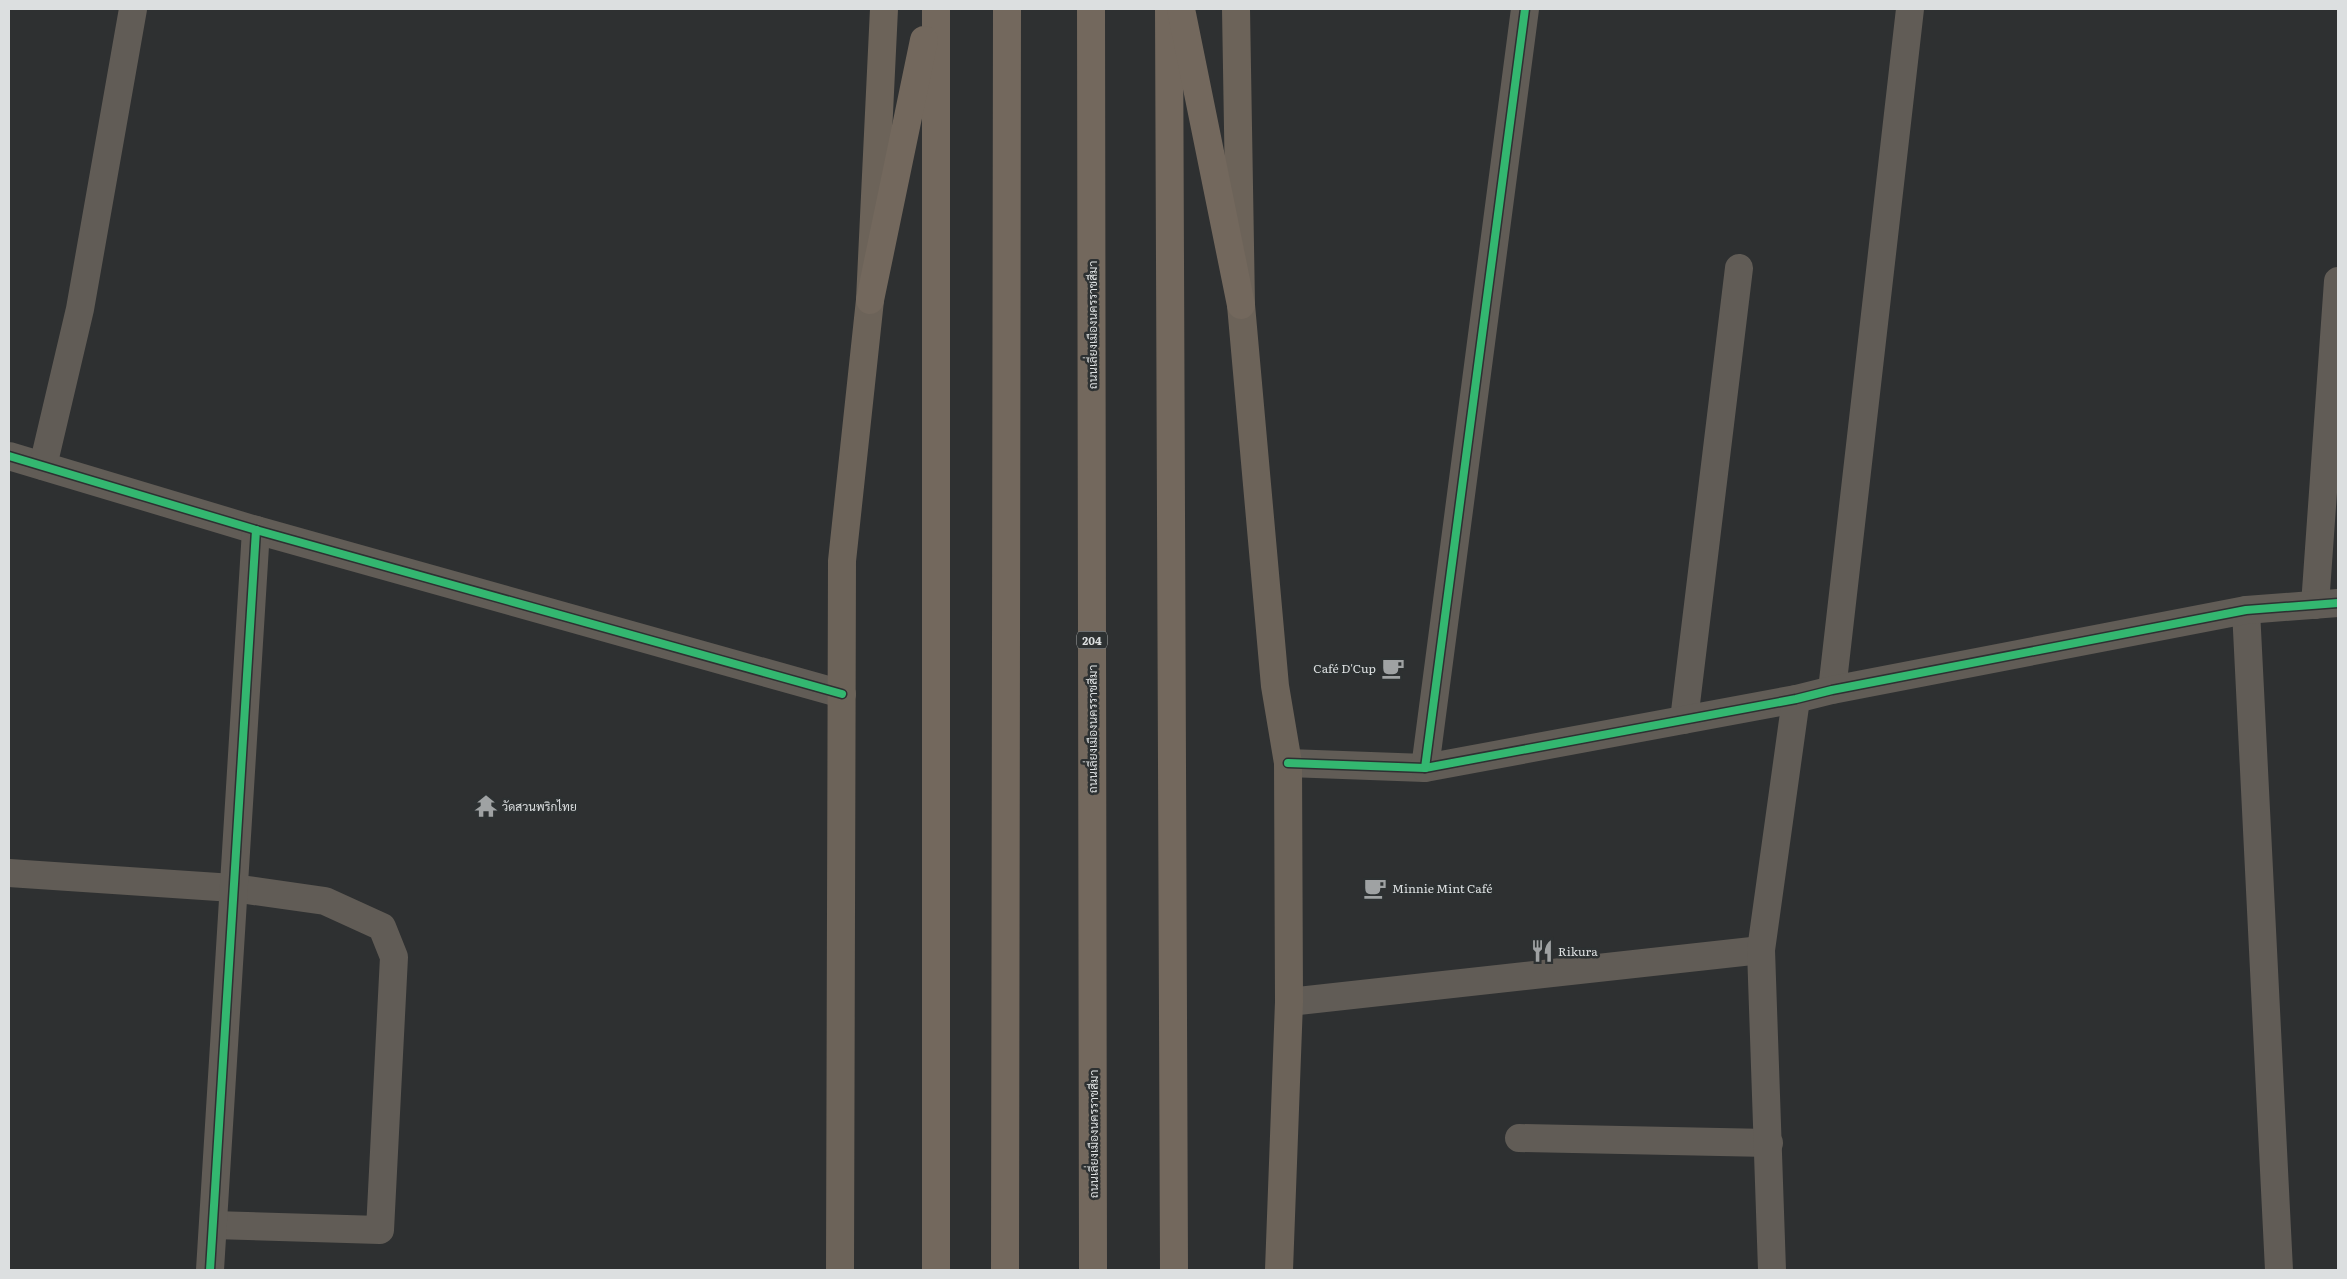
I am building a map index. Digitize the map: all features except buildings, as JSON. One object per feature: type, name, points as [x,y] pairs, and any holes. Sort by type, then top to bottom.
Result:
[{"type":"highway","points":[[870,300],[930,9]]},
{"type":"highway","points":[[936,9],[936,1270]]},
{"type":"highway","points":[[1005,1270],[1007,9]]},
{"type":"highway","name":"ถนนเลี่ยงเมืองนครราชสีมา","points":[[1091,9],[1093,1270]]},
{"type":"highway","points":[[1169,9],[1174,1270]]},
{"type":"highway","points":[[1181,9],[1242,305]]},
{"type":"main road","points":[[840,1270],[842,561],[870,300],[884,9]]},
{"type":"main road","points":[[1236,9],[1242,305],[1275,686],[1288,764],[1288,1002],[1279,1270]]},
{"type":"street","points":[[43,466],[80,309],[132,9]]},
{"type":"street","points":[[1425,768],[1525,9]]},
{"type":"street","points":[[1832,690],[1910,9]]},
{"type":"street","points":[[1684,720],[1739,268]]},
{"type":"street","points":[[1288,764],[1425,768],[1796,699],[1832,690],[2246,610],[2327,604],[2338,281]]},
{"type":"street","points":[[9,456],[256,530],[842,694]]},
{"type":"street","points":[[210,1270],[256,530]]},
{"type":"street","points":[[2246,610],[2279,1270]]},
{"type":"street","points":[[1772,1270],[1761,950],[1796,699]]},
{"type":"street","points":[[9,873],[233,888],[325,901],[382,926],[394,957],[380,1230],[213,1225]]},
{"type":"street","points":[[1288,1002],[1761,950]]},
{"type":"street","points":[[1518,1138],[1769,1144]]},
{"type":"cycle path","points":[[1425,768],[1525,9]]},
{"type":"cycle path","points":[[9,456],[256,530],[842,694]]},
{"type":"cycle path","points":[[210,1270],[256,530]]},
{"type":"cycle path","points":[[1288,763],[1425,768],[1796,699],[1832,690],[2246,610],[2338,603]]},
{"type":"place","name":"Café D'Cup","points":[[1393,668]]},
{"type":"place","name":"วัดสวนพริกไทย","points":[[486,806]]},
{"type":"place","name":"Minnie Mint Café","points":[[1375,888]]},
{"type":"place","name":"Rikura","points":[[1542,951]]}]
